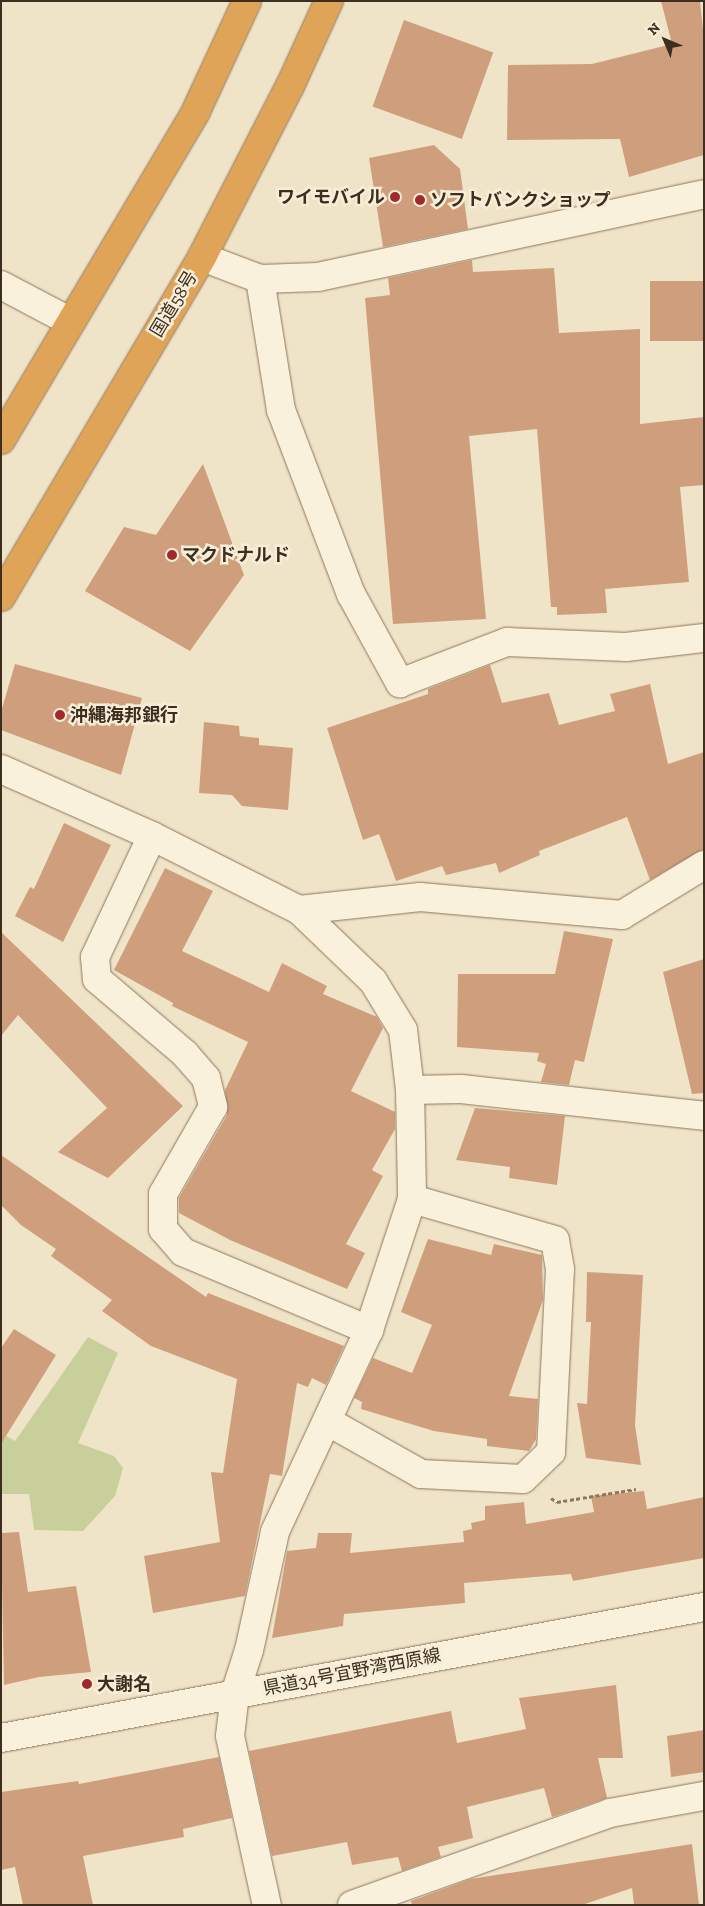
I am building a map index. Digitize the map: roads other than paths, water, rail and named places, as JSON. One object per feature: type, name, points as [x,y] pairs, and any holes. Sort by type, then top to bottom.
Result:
[{"type":"highway","points":[[1,440],[196,110],[247,1]]},
{"type":"highway","name":"国道58号","points":[[1,597],[202,257],[290,86],[330,1]]},
{"type":"street","points":[[202,257],[260,279],[318,277],[704,194]]},
{"type":"street","points":[[260,279],[281,410],[351,594],[400,683],[507,642],[626,647],[704,638]]},
{"type":"street","points":[[1,285],[71,322]]},
{"type":"street","points":[[1,768],[152,836],[299,910],[373,981],[403,1030],[410,1090],[412,1199],[369,1330],[275,1532],[250,1650],[235,1694],[230,1736],[267,1905]]},
{"type":"street","points":[[152,836],[94,957],[96,979],[185,1054],[206,1078],[213,1108],[163,1194],[163,1229],[183,1252],[369,1330]]},
{"type":"street","points":[[299,910],[420,896],[622,915],[704,865]]},
{"type":"street","points":[[410,1090],[461,1089],[704,1116]]},
{"type":"street","points":[[327,1421],[421,1474],[523,1479],[551,1452],[560,1269],[556,1240],[412,1199]]},
{"type":"street","name":"県道34号宜野湾西原線","points":[[1,1738],[704,1607]]},
{"type":"street","points":[[352,1905],[610,1813],[704,1796]]},
{"type":"place","name":"ワイモバイル","points":[[395,197]]},
{"type":"place","name":"ソフトバンクショップ","points":[[420,200]]},
{"type":"place","name":"マクドナルド","points":[[172,555]]},
{"type":"place","name":"沖縄海邦銀行","points":[[60,715]]},
{"type":"place","name":"大謝名","points":[[87,1684]]}]
